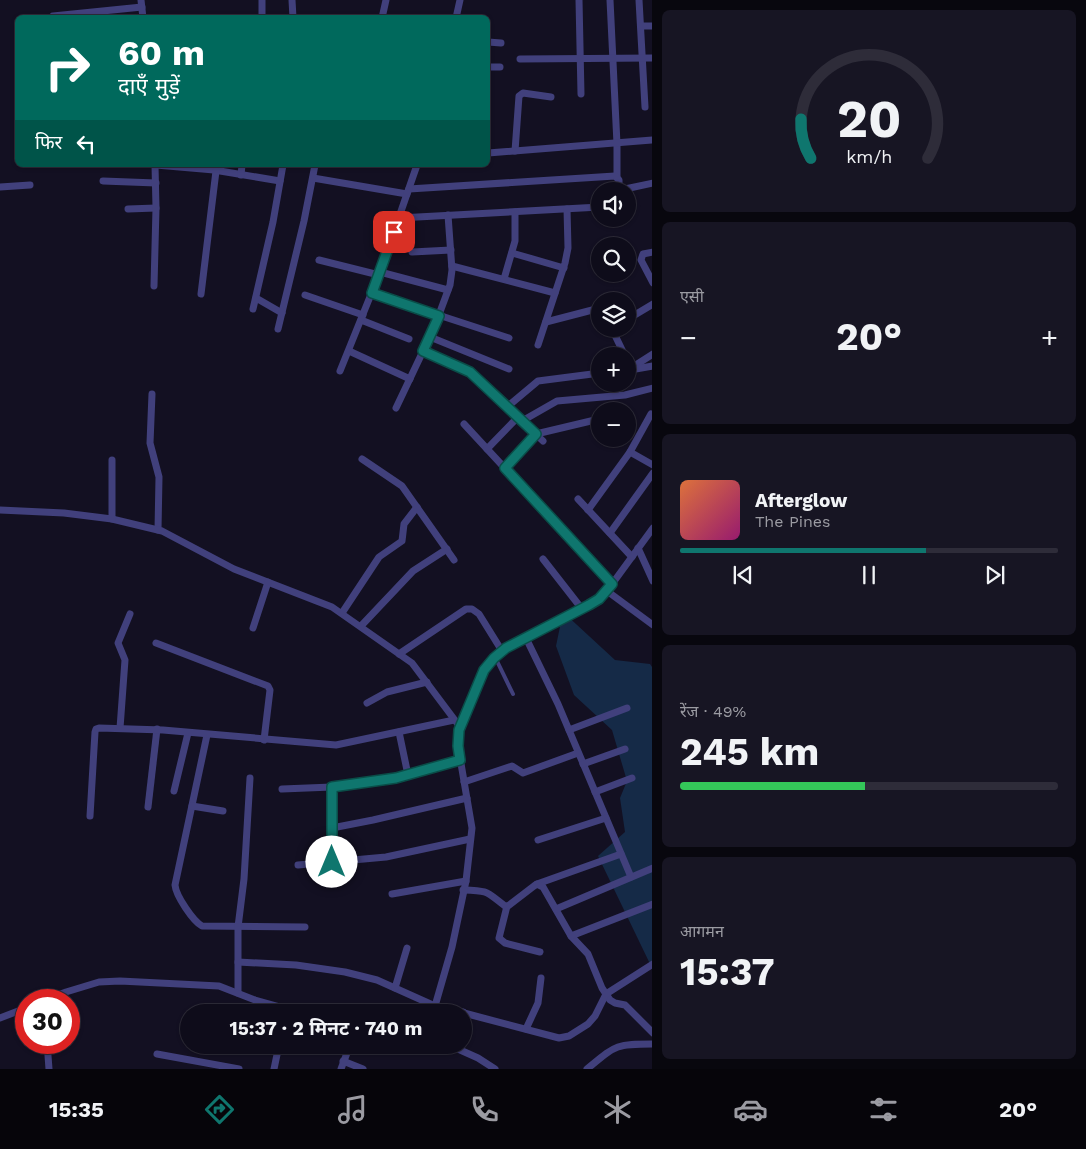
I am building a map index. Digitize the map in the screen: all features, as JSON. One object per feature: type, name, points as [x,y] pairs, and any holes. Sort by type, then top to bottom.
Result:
[{"type":"street","points":[[262,0],[262,15]]},
{"type":"street","points":[[292,0],[293,15]]},
{"type":"street","points":[[383,15],[386,0]]},
{"type":"street","points":[[457,15],[460,0]]},
{"type":"street","points":[[578,0],[581,94]]},
{"type":"street","points":[[610,0],[617,178],[619,187],[624,189],[652,183]]},
{"type":"street","points":[[639,0],[646,107]]},
{"type":"street","points":[[60,15],[141,3]]},
{"type":"street","points":[[641,26],[652,26]]},
{"type":"street","points":[[490,42],[502,43]]},
{"type":"street","points":[[520,59],[612,60],[652,58]]},
{"type":"street","points":[[490,67],[500,67]]},
{"type":"street","points":[[515,151],[519,96],[523,93],[551,97]]},
{"type":"street","points":[[490,153],[652,140]]},
{"type":"street","points":[[154,286],[155,167]]},
{"type":"street","points":[[175,167],[280,181]]},
{"type":"street","points":[[241,175],[242,167]]},
{"type":"street","points":[[253,309],[273,222],[283,167]]},
{"type":"street","points":[[278,329],[315,167]]},
{"type":"street","points":[[340,371],[372,293],[416,167]]},
{"type":"street","points":[[201,294],[216,171]]},
{"type":"street","points":[[313,178],[408,191],[615,176],[617,178]]},
{"type":"street","points":[[103,181],[156,183]]},
{"type":"street","points":[[0,186],[30,185]]},
{"type":"street","points":[[128,209],[156,208]]},
{"type":"street","points":[[399,218],[591,208]]},
{"type":"street","points":[[538,345],[564,268],[568,248],[567,209]]},
{"type":"street","points":[[504,279],[516,234],[515,212]]},
{"type":"street","points":[[396,408],[439,316],[452,277],[448,215]]},
{"type":"street","points":[[412,252],[451,250]]},
{"type":"street","points":[[652,252],[643,254],[641,260],[652,283]]},
{"type":"street","points":[[512,253],[564,268]]},
{"type":"street","points":[[319,260],[448,290]]},
{"type":"street","points":[[452,266],[555,293]]},
{"type":"street","points":[[372,293],[508,338]]},
{"type":"street","points":[[305,295],[409,339]]},
{"type":"street","points":[[256,298],[282,313]]},
{"type":"street","points":[[636,314],[652,304]]},
{"type":"street","points":[[546,322],[591,310]]},
{"type":"street","points":[[430,337],[509,369]]},
{"type":"street","points":[[349,351],[410,379]]},
{"type":"street","points":[[423,351],[470,372],[543,441]]},
{"type":"street","points":[[636,363],[652,354]]},
{"type":"street","points":[[636,367],[652,366]]},
{"type":"street","points":[[507,406],[538,381],[591,374]]},
{"type":"street","points":[[487,448],[520,419],[557,402],[625,395],[652,388]]},
{"type":"street","points":[[152,394],[150,443],[159,477],[158,530]]},
{"type":"street","points":[[588,510],[630,452],[651,414]]},
{"type":"street","points":[[505,468],[536,434],[591,421]]},
{"type":"street","points":[[464,424],[612,584]]},
{"type":"street","points":[[630,452],[652,466]]},
{"type":"street","points":[[362,458],[402,486],[454,560]]},
{"type":"street","points":[[112,460],[112,519]]},
{"type":"street","points":[[610,533],[652,473]]},
{"type":"street","points":[[578,499],[632,557]]},
{"type":"street","points":[[342,613],[379,557],[402,541],[404,524],[417,507]]},
{"type":"street","points":[[0,510],[64,513],[112,519],[158,530],[234,569],[320,601],[342,613],[412,663],[460,727]]},
{"type":"street","points":[[435,1004],[452,947],[466,881],[472,828],[458,746],[460,727],[484,670],[502,651],[599,599],[607,591],[652,528]]},
{"type":"street","points":[[638,548],[652,581]]},
{"type":"street","points":[[361,626],[413,571],[447,549]]},
{"type":"street","points":[[543,559],[582,609]]},
{"type":"street","points":[[253,628],[268,582]]},
{"type":"street","points":[[607,591],[652,625]]},
{"type":"street","points":[[399,654],[466,609],[472,609],[479,614],[502,651]]},
{"type":"street","points":[[120,728],[125,660],[118,644],[130,614]]},
{"type":"street","points":[[526,638],[569,730],[631,877]]},
{"type":"street","points":[[156,643],[268,686],[270,690],[264,740]]},
{"type":"street","points":[[367,703],[387,692],[427,682]]},
{"type":"street","points":[[569,730],[627,708]]},
{"type":"street","points":[[90,816],[95,730],[99,728],[157,729],[336,745],[454,720]]},
{"type":"street","points":[[148,807],[157,729]]},
{"type":"street","points":[[399,732],[408,775]]},
{"type":"street","points":[[174,791],[188,733]]},
{"type":"street","points":[[208,735],[175,890],[200,925],[305,927]]},
{"type":"street","points":[[583,764],[625,749]]},
{"type":"street","points":[[464,782],[512,766],[523,773],[578,753]]},
{"type":"street","points":[[282,789],[332,787],[385,780],[460,760]]},
{"type":"street","points":[[238,993],[238,927],[244,878],[250,778]]},
{"type":"street","points":[[595,792],[632,778]]},
{"type":"street","points":[[332,787],[332,862]]},
{"type":"street","points":[[332,828],[467,798]]},
{"type":"street","points":[[192,806],[223,810]]},
{"type":"street","points":[[538,840],[606,818]]},
{"type":"street","points":[[298,865],[386,857],[470,839]]},
{"type":"street","points":[[540,952],[500,940],[507,906],[537,884],[621,854]]},
{"type":"street","points":[[556,909],[652,868]]},
{"type":"street","points":[[392,894],[466,881]]},
{"type":"street","points":[[537,884],[543,887],[571,936],[588,954],[606,994],[615,1003],[624,1005],[652,1033]]},
{"type":"street","points":[[463,890],[484,891],[507,906]]},
{"type":"street","points":[[571,936],[652,904]]},
{"type":"street","points":[[395,988],[407,948]]},
{"type":"street","points":[[238,962],[296,965],[345,972],[369,978],[395,988],[424,1004]]},
{"type":"street","points":[[472,1015],[559,1038],[569,1036],[592,1020],[606,994],[652,964]]},
{"type":"street","points":[[526,1029],[538,1003],[541,978]]},
{"type":"street","points":[[76,989],[99,982],[219,986],[267,1004]]},
{"type":"street","points":[[0,1018],[15,1012]]},
{"type":"street","points":[[587,1069],[617,1046],[624,1044],[652,1044]]},
{"type":"street","points":[[48,1054],[49,1069]]},
{"type":"street","points":[[157,1054],[239,1069]]},
{"type":"street","points":[[274,1069],[276,1054]]},
{"type":"street","points":[[341,1069],[346,1054]]},
{"type":"street","points":[[469,1054],[495,1069]]},
{"type":"street","points":[[343,1061],[363,1069]]},
{"type":"lane","points":[[495,657],[513,694]]},
{"type":"water","points":[[563,612],[615,660],[650,664],[652,667],[652,968],[598,856],[625,832],[620,798],[627,781],[612,730],[574,695],[556,646]]},
{"type":"route","points":[[332,862],[332,787],[396,778],[460,760],[458,746],[459,730],[484,670],[494,658],[506,648],[599,599],[612,584],[505,468],[536,434],[470,372],[423,351],[439,316],[372,293],[394,232]]}]
